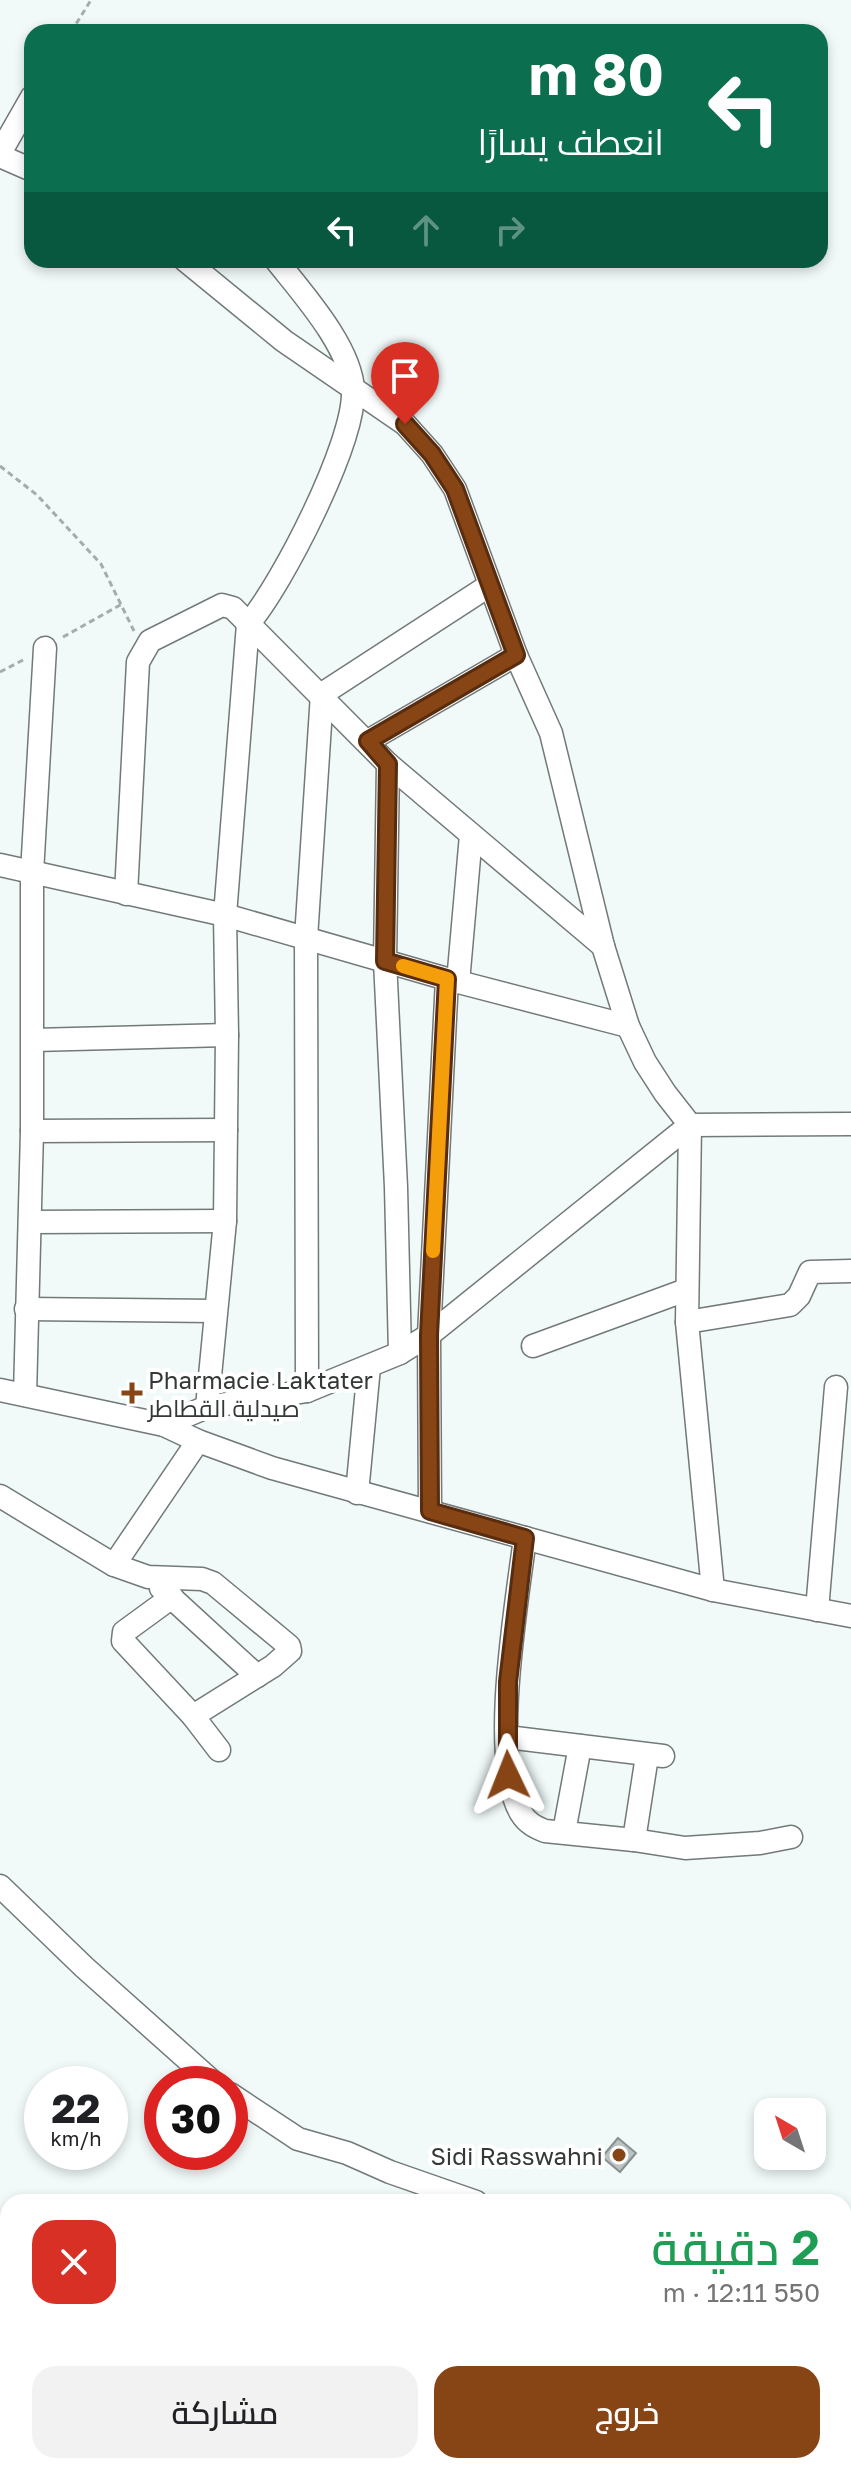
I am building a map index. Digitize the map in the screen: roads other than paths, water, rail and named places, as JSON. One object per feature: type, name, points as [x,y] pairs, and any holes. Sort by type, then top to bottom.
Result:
[{"type":"street","points":[[24,111],[0,154],[24,166]]},
{"type":"street","points":[[196,268],[284,341],[405,424],[432,454],[455,489],[516,655],[551,733],[603,946],[628,1026],[645,1062],[690,1125],[687,1322],[713,1590]]},
{"type":"street","points":[[207,1407],[225,1221],[225,915],[248,624],[264,606],[316,509],[338,453],[354,391],[345,357],[282,268]]},
{"type":"street","points":[[322,694],[490,585]]},
{"type":"street","points":[[126,894],[138,662],[142,650],[150,641],[222,605],[233,608],[322,694],[388,764],[603,946]]},
{"type":"street","points":[[25,1395],[34,1040],[32,873],[45,648]]},
{"type":"street","points":[[368,741],[516,655]]},
{"type":"street","points":[[307,1391],[306,938],[322,694]]},
{"type":"street","points":[[388,764],[385,961],[400,1353]]},
{"type":"street","points":[[430,1511],[429,1335],[453,980],[471,835]]},
{"type":"street","points":[[0,865],[225,915],[628,1026]]},
{"type":"street","points":[[34,1040],[227,1035]]},
{"type":"street","points":[[164,1425],[207,1407],[307,1391],[400,1353],[429,1335],[690,1125],[851,1124]]},
{"type":"street","points":[[32,1131],[226,1130]]},
{"type":"street","points":[[31,1222],[225,1221]]},
{"type":"street","points":[[687,1322],[790,1305],[799,1296],[810,1272],[851,1271]]},
{"type":"street","points":[[533,1346],[686,1290]]},
{"type":"street","points":[[26,1309],[215,1311]]},
{"type":"street","points":[[357,1493],[369,1367]]},
{"type":"street","points":[[817,1610],[836,1387]]},
{"type":"street","points":[[0,1390],[164,1425],[272,1468],[713,1590],[851,1616]]},
{"type":"street","points":[[114,1565],[198,1441]]},
{"type":"street","points":[[0,1496],[114,1565],[148,1577],[178,1577],[213,1583],[289,1646],[290,1651],[257,1676],[193,1716]]},
{"type":"street","points":[[525,1538],[508,1682],[507,1737],[508,1775],[523,1817],[534,1827],[545,1831],[685,1848],[760,1843],[791,1837]]},
{"type":"street","points":[[148,1577],[257,1676]]},
{"type":"street","points":[[172,1597],[122,1636],[219,1750]]},
{"type":"street","points":[[507,1737],[655,1756],[634,1840]]},
{"type":"street","points":[[564,1832],[580,1746]]},
{"type":"street","points":[[0,1886],[84,1967],[195,2066]]},
{"type":"street","points":[[248,2106],[298,2139],[347,2153],[453,2194]]},
{"type":"place","name":"Pharmacie Laktater صيدلية القطاطر","points":[[132,1393]]},
{"type":"place","name":"Sidi Rasswahni","points":[[619,2155]]}]
